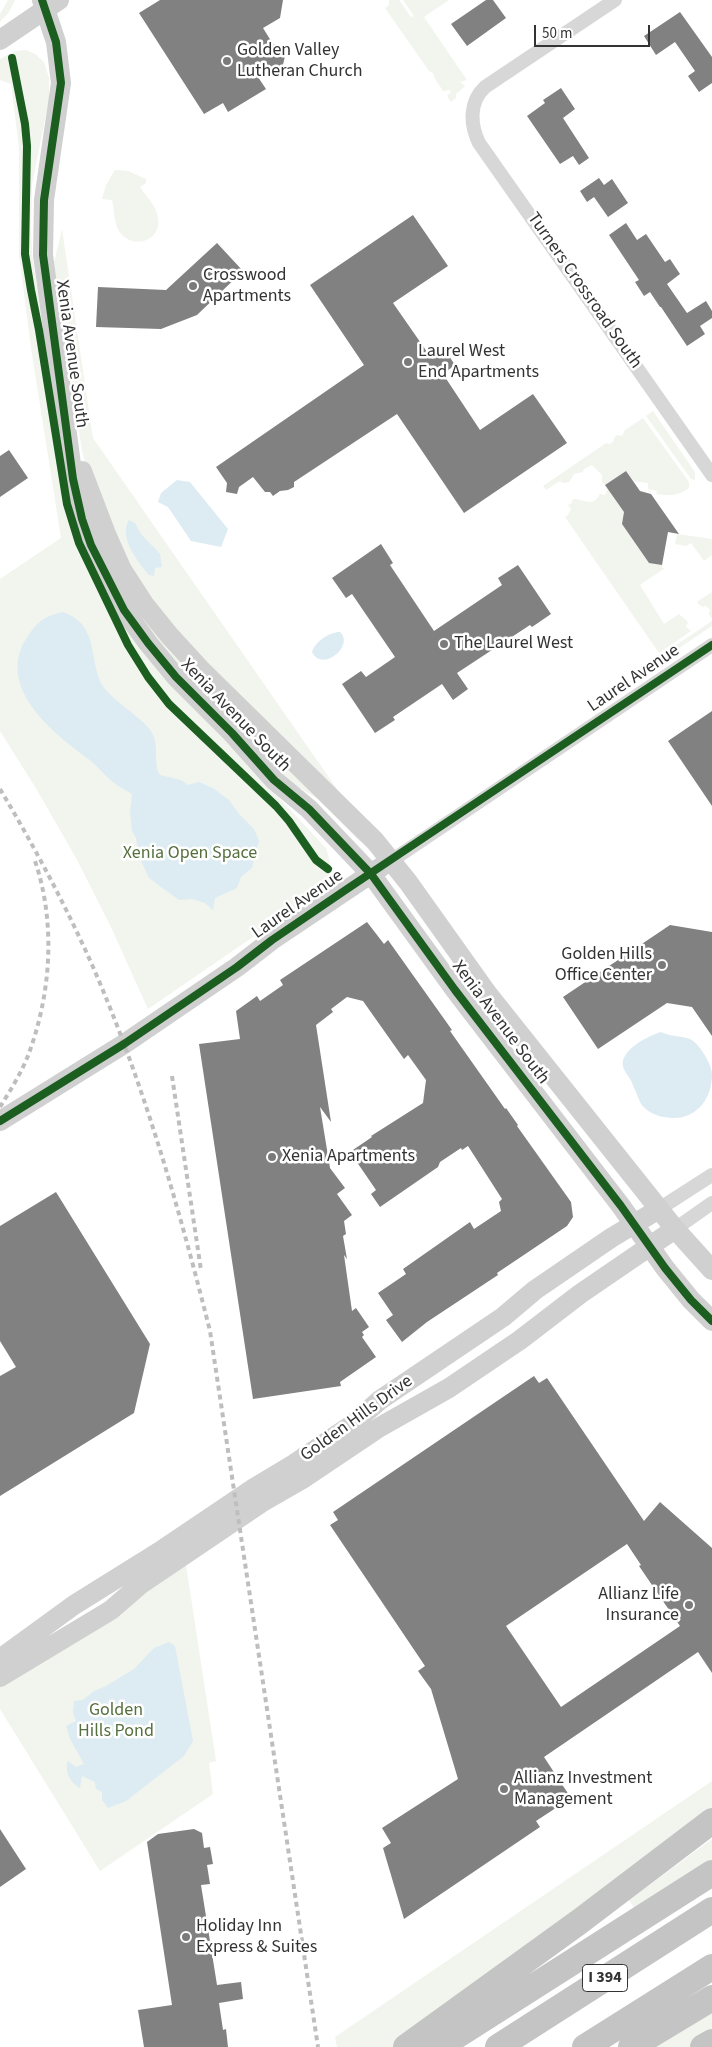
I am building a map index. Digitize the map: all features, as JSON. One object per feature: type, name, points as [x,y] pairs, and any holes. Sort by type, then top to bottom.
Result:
[{"type":"highway","points":[[406,2047],[564,1933],[712,1821]]},
{"type":"highway","points":[[439,2047],[712,1874]]},
{"type":"highway","name":"I 394","points":[[498,2047],[712,1910]]},
{"type":"highway","name":"I 394","points":[[584,2047],[712,1967]]},
{"type":"highway","points":[[631,2047],[712,1998]]},
{"type":"highway","points":[[703,2047],[712,2042]]},
{"type":"street","name":"Turners Crossroad South","points":[[615,0],[496,78],[478,93],[474,102],[472,120],[474,132],[479,143],[712,475]]},
{"type":"street","points":[[0,40],[49,3]]},
{"type":"street","name":"Xenia Avenue South","points":[[49,3],[60,68],[59,102],[48,167],[43,227],[46,277],[73,479],[82,519],[94,552],[124,610],[148,643],[176,677],[232,733],[274,780],[309,809],[371,874],[455,990],[690,1300],[712,1321]]},
{"type":"street","name":"Xenia Avenue South","points":[[60,380],[85,480],[122,570],[144,604],[202,672],[375,841],[487,994],[659,1208],[712,1270]]},
{"type":"street","name":"Laurel Avenue","points":[[0,1122],[124,1044],[371,874],[712,645]]},
{"type":"street","name":"Golden Hills Drive","points":[[0,1659],[74,1605],[159,1552],[350,1426],[380,1400],[503,1317],[535,1290],[712,1174]]},
{"type":"street","name":"Golden Hills Drive","points":[[0,1677],[111,1610],[141,1584],[264,1501],[304,1478],[380,1427],[449,1388],[520,1340],[550,1315],[712,1204]]},
{"type":"green space","points":[[8,0],[15,0],[9,12],[0,22],[0,14]]},
{"type":"green space","points":[[389,0],[399,0],[411,17],[414,16],[403,0],[449,0],[424,17],[467,80],[460,82],[465,86],[456,94],[456,98],[451,102],[447,96],[451,92],[450,90],[443,91],[434,74],[429,71],[385,8],[389,5]]},
{"type":"green space","name":"Xenia Open Space","points":[[26,50],[35,54],[44,62],[49,78],[49,99],[32,185],[32,253],[54,401],[83,539],[234,743],[281,800],[326,848],[330,862],[326,884],[317,893],[148,1009],[110,925],[76,858],[0,731],[0,579],[61,538],[31,348],[19,255],[19,148],[11,84],[0,80],[0,59],[15,51]]},
{"type":"green space","points":[[115,170],[128,171],[146,179],[146,183],[140,187],[156,210],[158,218],[158,226],[151,238],[138,242],[124,237],[116,224],[112,200],[102,199],[106,185]]},
{"type":"green space","points":[[62,229],[93,438],[353,812],[188,650],[139,588],[89,476],[82,451],[54,263]]},
{"type":"green space","points":[[653,411],[695,472],[695,480],[691,479],[646,416]]},
{"type":"green space","points":[[643,418],[689,482],[689,488],[674,495],[656,494],[657,491],[648,489],[648,483],[633,481],[626,471],[605,485],[602,482],[602,475],[592,465],[584,469],[583,472],[574,474],[569,482],[563,483],[560,481],[546,490],[543,486],[606,443],[613,442],[617,435],[622,436],[625,430]]},
{"type":"green space","points":[[608,489],[624,512],[622,524],[649,563],[662,565],[662,568],[665,568],[640,585],[664,624],[679,614],[688,622],[686,627],[691,631],[659,653],[565,517],[571,509],[568,505],[571,504],[573,499],[591,502],[600,494],[605,495]]},
{"type":"green space","points":[[677,534],[712,539],[712,555],[704,561],[691,543],[686,546],[675,544]]},
{"type":"green space","points":[[121,577],[362,840],[360,842],[318,799],[285,779],[185,679],[135,615]]},
{"type":"green space","points":[[712,592],[711,618],[710,610],[706,606],[703,607],[698,604],[698,601]]},
{"type":"green space","points":[[712,621],[712,626],[663,659],[661,655]]},
{"type":"green space","name":"Golden Hills Pond","points":[[186,1565],[216,1761],[209,1763],[213,1794],[100,1871],[0,1709],[0,1685]]},
{"type":"green space","points":[[712,1781],[712,1808],[529,1951],[395,2047],[337,2047],[335,2037]]},
{"type":"green space","points":[[712,1839],[712,1860],[635,1909],[629,1900]]},
{"type":"green space","points":[[712,2010],[712,2035],[691,2047],[648,2047]]},
{"type":"shaded area","points":[[177,480],[190,482],[228,529],[221,547],[191,541],[168,507],[158,502],[161,493]]},
{"type":"shaded area","points":[[129,520],[135,523],[141,534],[160,554],[162,567],[155,568],[154,576],[149,575],[131,549],[126,534]]},
{"type":"shaded area","points":[[63,612],[74,617],[87,632],[100,681],[104,688],[143,722],[153,735],[160,775],[181,780],[188,785],[199,782],[213,788],[229,800],[239,814],[254,829],[259,841],[252,868],[241,877],[237,888],[215,898],[213,910],[205,903],[192,899],[179,900],[149,878],[139,856],[136,838],[132,831],[130,812],[132,794],[113,782],[91,761],[60,737],[34,710],[25,695],[19,679],[18,662],[23,644],[43,619]]},
{"type":"shaded area","points":[[336,632],[340,632],[344,638],[340,650],[329,659],[317,658],[312,652],[319,641]]},
{"type":"shaded area","points":[[661,1032],[691,1039],[710,1064],[712,1074],[709,1093],[699,1108],[684,1117],[661,1116],[651,1113],[646,1109],[641,1104],[623,1066],[623,1060],[630,1049],[642,1040]]},
{"type":"shaded area","name":"Golden Hills Pond","points":[[169,1642],[175,1646],[193,1741],[184,1756],[126,1801],[108,1808],[102,1800],[102,1792],[96,1789],[95,1782],[82,1776],[80,1788],[71,1780],[68,1773],[68,1761],[76,1767],[84,1764],[70,1739],[66,1726],[76,1721],[73,1712],[74,1701],[83,1700],[94,1691],[134,1669],[154,1648]]},
{"type":"building","name":"Golden Valley Lutheran Church","points":[[160,0],[283,0],[280,18],[263,28],[273,44],[287,48],[280,77],[254,71],[266,89],[228,112],[223,103],[204,114],[139,13]]},
{"type":"building","points":[[486,0],[493,0],[506,18],[467,46],[451,24]]},
{"type":"building","points":[[680,12],[712,57],[712,83],[699,92],[688,76],[695,71],[675,42],[656,55],[644,36]]},
{"type":"building","points":[[561,88],[575,109],[563,118],[589,158],[579,165],[573,156],[560,164],[527,116],[545,103],[543,100]]},
{"type":"building","points":[[599,178],[604,185],[612,179],[628,203],[608,217],[594,197],[587,202],[580,191]]},
{"type":"building","name":"Laurel West End Apartments","points":[[413,215],[448,266],[393,303],[432,359],[445,350],[455,365],[443,374],[480,430],[533,394],[567,443],[464,513],[397,414],[294,482],[294,487],[288,490],[280,491],[273,496],[270,492],[265,492],[253,477],[239,487],[237,494],[226,492],[227,483],[216,467],[364,365],[310,285]]},
{"type":"building","points":[[626,223],[637,240],[646,234],[665,262],[670,259],[680,274],[667,284],[687,313],[706,301],[712,311],[712,318],[700,326],[705,334],[687,346],[650,292],[644,296],[635,282],[639,280],[609,235]]},
{"type":"building","name":"Crosswood Apartments","points":[[217,243],[243,271],[197,315],[161,329],[96,327],[98,287],[166,290]]},
{"type":"building","points":[[9,450],[28,478],[0,497],[0,456]]},
{"type":"building","points":[[626,471],[640,491],[651,494],[679,534],[668,532],[662,565],[649,563],[622,524],[624,512],[605,485]]},
{"type":"building","name":"The Laurel West","points":[[381,544],[393,563],[390,565],[434,631],[502,585],[498,578],[518,565],[551,614],[532,627],[530,625],[457,673],[468,689],[453,700],[442,684],[393,717],[395,720],[375,733],[342,684],[361,671],[366,677],[395,657],[352,594],[346,598],[332,578]]},
{"type":"building","points":[[712,711],[712,806],[668,741]]},
{"type":"building","name":"Xenia Apartments","points":[[367,922],[384,944],[388,940],[452,1030],[450,1031],[571,1202],[573,1217],[567,1226],[427,1322],[402,1342],[386,1320],[393,1315],[378,1293],[406,1274],[403,1269],[470,1222],[474,1229],[501,1211],[499,1202],[502,1199],[468,1146],[462,1150],[461,1148],[440,1162],[438,1167],[380,1207],[371,1194],[376,1190],[350,1152],[371,1136],[423,1103],[426,1080],[408,1055],[404,1059],[363,1001],[347,997],[331,1009],[333,1012],[316,1025],[331,1122],[320,1107],[330,1168],[345,1188],[337,1194],[352,1215],[344,1221],[346,1234],[343,1236],[352,1311],[356,1308],[369,1327],[362,1332],[364,1335],[362,1337],[376,1357],[340,1382],[341,1386],[253,1399],[199,1044],[240,1039],[236,1011],[257,996],[260,1001],[283,985],[280,980]]},
{"type":"building","name":"Golden Hills Office Center","points":[[670,925],[712,932],[712,1036],[692,1007],[667,1003],[598,1049],[563,997]]},
{"type":"building","points":[[56,1192],[150,1344],[134,1413],[0,1496],[0,1376],[16,1367],[0,1341],[0,1226]]},
{"type":"building","points":[[534,1376],[539,1383],[547,1378],[644,1521],[660,1502],[712,1548],[712,1673],[698,1652],[544,1757],[571,1798],[536,1821],[540,1827],[404,1919],[383,1848],[391,1843],[382,1828],[458,1779],[431,1689],[418,1671],[425,1666],[330,1525],[338,1520],[333,1512]],"holes":[[[627,1544],[641,1565],[639,1566],[680,1626],[561,1707],[506,1626]]]},
{"type":"building","points":[[0,1829],[26,1869],[0,1887]]},
{"type":"building","name":"Holiday Inn Express & Suites","points":[[194,1829],[202,1833],[204,1848],[210,1847],[213,1864],[207,1865],[210,1884],[201,1885],[217,1985],[241,1982],[243,1999],[219,2003],[223,2030],[226,2029],[228,2047],[144,2047],[138,2010],[172,2005],[147,1842],[158,1834]]},
{"type":"railway","points":[[0,789],[61,899],[83,944],[111,1011],[159,1147],[210,1331],[318,2047]]},
{"type":"railway","points":[[0,1107],[29,1053],[42,1006],[46,982],[48,958],[46,909],[35,861]]},
{"type":"railway","points":[[172,1076],[201,1270]]},
{"type":"cycle path","points":[[42,0],[56,42],[61,83],[44,200],[43,255],[73,479],[82,519],[91,545],[124,610],[148,643],[176,677],[232,733],[274,780],[309,809],[371,874],[455,990],[621,1206],[665,1268],[691,1300],[712,1321]]},
{"type":"cycle path","points":[[12,58],[25,124],[27,146],[25,254],[67,504],[79,543],[128,645],[148,677],[169,704],[276,806],[289,821],[316,860],[328,869]]},
{"type":"cycle path","points":[[0,1121],[124,1044],[347,889],[712,645]]},
{"type":"place","name":"Golden Valley Lutheran Church","points":[[227,61]]},
{"type":"place","name":"Crosswood Apartments","points":[[193,286]]},
{"type":"place","name":"Laurel West End Apartments","points":[[408,362]]},
{"type":"place","name":"The Laurel West","points":[[444,644]]},
{"type":"place","name":"Golden Hills Office Center","points":[[662,965]]},
{"type":"place","name":"Xenia Apartments","points":[[272,1157]]},
{"type":"place","name":"Allianz Life Insurance","points":[[689,1605]]},
{"type":"place","name":"Allianz Investment Management","points":[[504,1789]]},
{"type":"place","name":"Holiday Inn Express & Suites","points":[[186,1937]]}]
